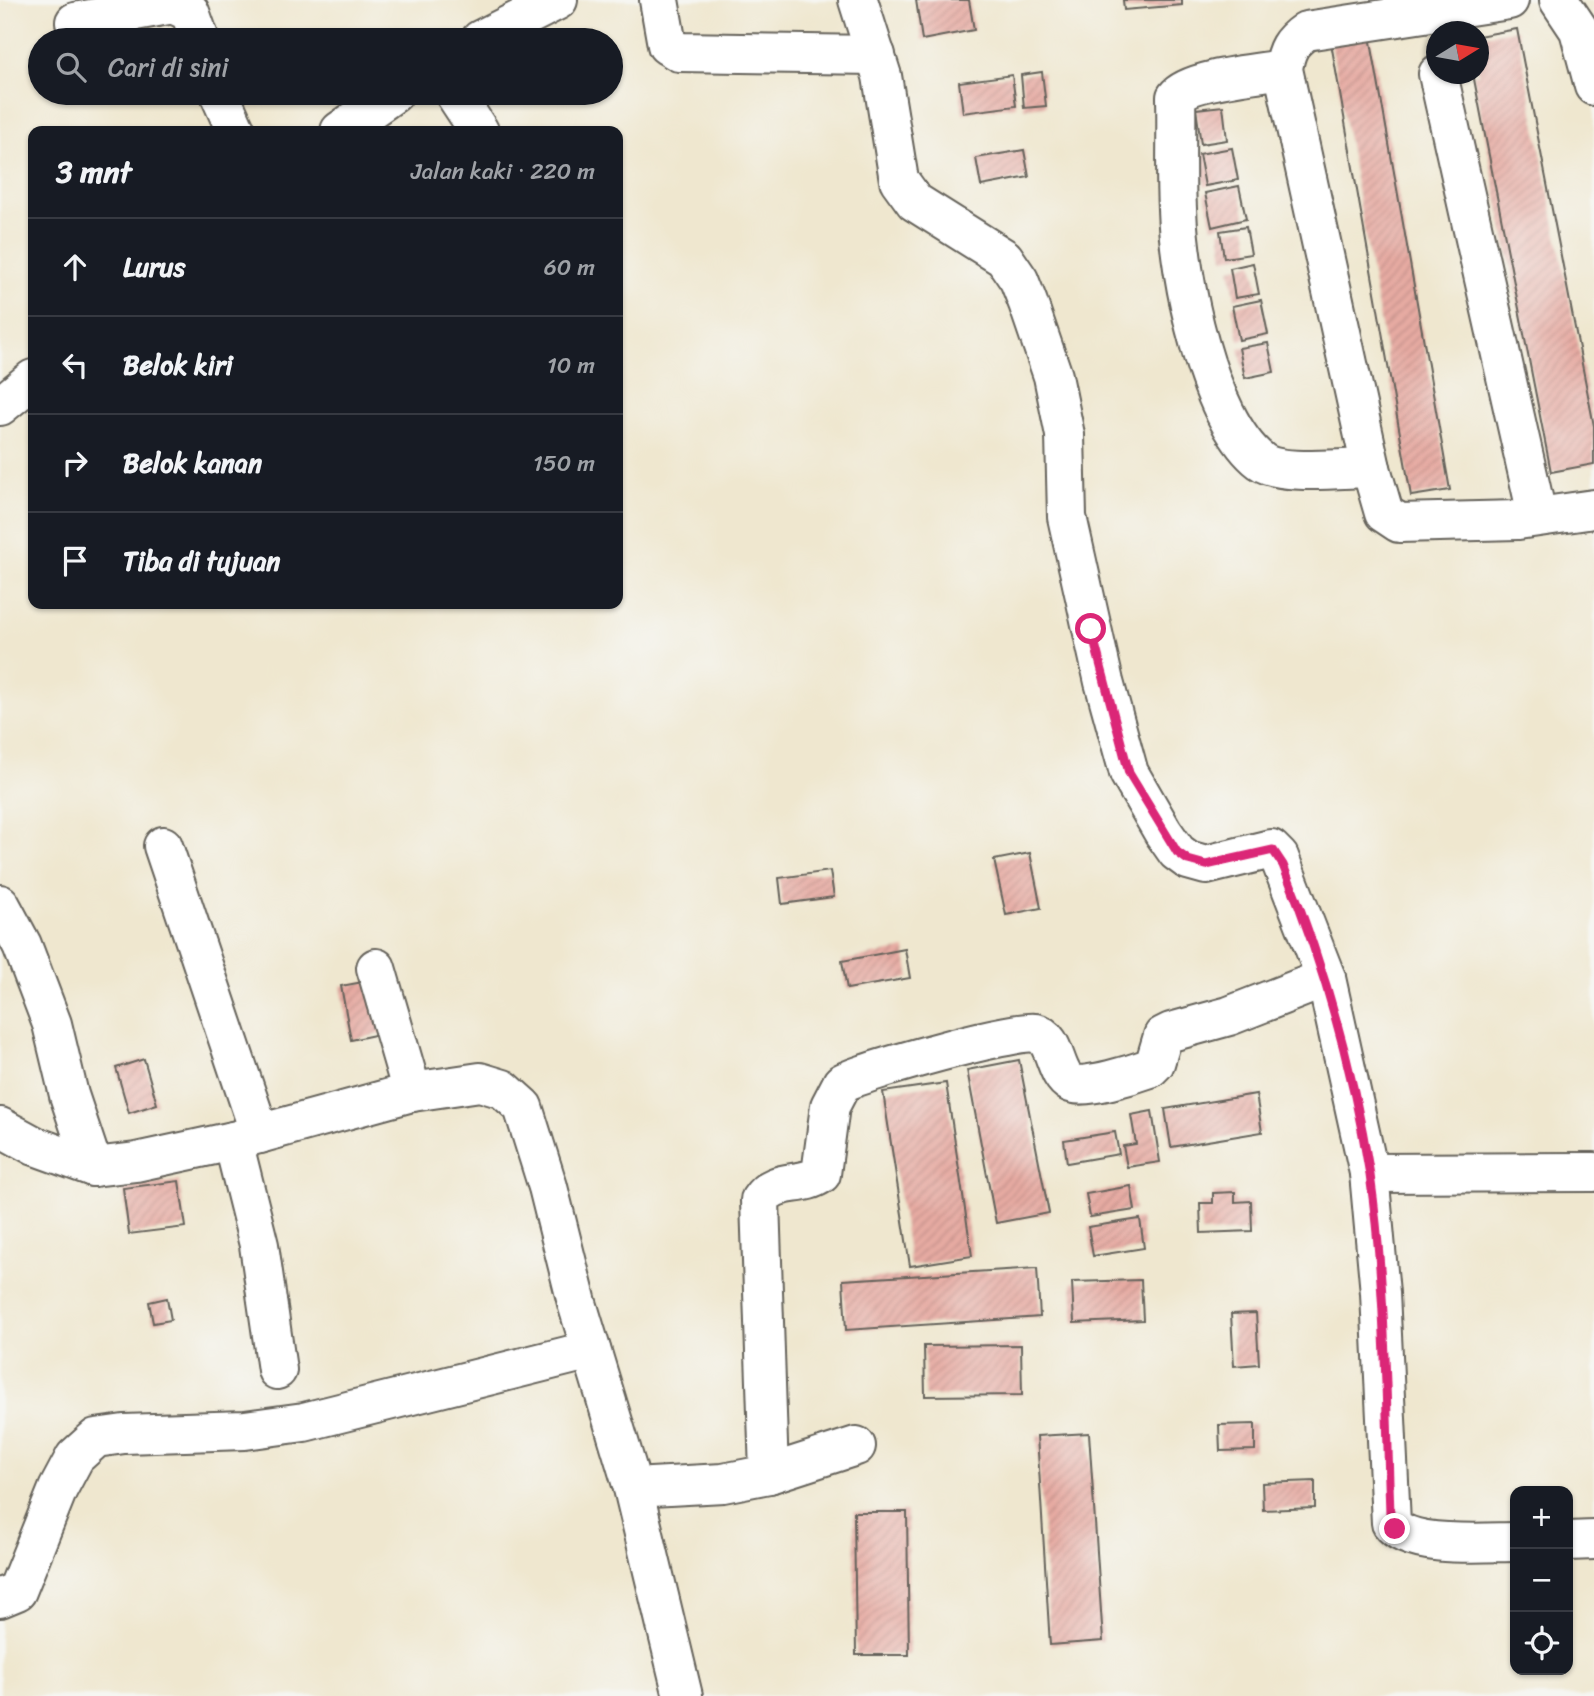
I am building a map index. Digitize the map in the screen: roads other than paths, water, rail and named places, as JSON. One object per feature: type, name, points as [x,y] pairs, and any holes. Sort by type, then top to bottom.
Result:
[{"type":"street","points":[[503,28],[558,0]]},
{"type":"street","points":[[659,0],[667,45],[679,52],[876,55]]},
{"type":"street","points":[[858,0],[876,55],[899,180],[915,202],[1004,258],[1019,280],[1028,303],[1053,376],[1065,435],[1069,528],[1104,682],[1129,773],[1163,832],[1177,852],[1188,860],[1206,865],[1273,850],[1283,865],[1325,978],[1369,1173],[1377,1255],[1391,1523],[1401,1533],[1425,1541],[1510,1542]]},
{"type":"street","points":[[1509,0],[1306,31],[1292,41],[1283,69],[1371,468],[1384,513],[1399,523],[1518,520],[1537,515],[1594,509]]},
{"type":"street","points":[[1559,0],[1579,30],[1594,86]]},
{"type":"street","points":[[75,22],[173,4],[190,12],[196,28]]},
{"type":"street","points":[[1425,14],[1427,21]]},
{"type":"street","points":[[1283,69],[1184,89],[1176,97],[1177,211],[1185,273],[1215,395],[1238,436],[1262,462],[1279,468],[1371,468]]},
{"type":"street","points":[[1440,84],[1537,515]]},
{"type":"street","points":[[224,105],[234,126]]},
{"type":"street","points":[[347,126],[377,105]]},
{"type":"street","points":[[462,105],[476,126]]},
{"type":"street","points":[[0,407],[28,383]]},
{"type":"street","points":[[163,846],[246,1138],[277,1370]]},
{"type":"street","points":[[0,904],[22,945],[52,1024],[69,1095],[93,1167]]},
{"type":"street","points":[[376,968],[412,1091]]},
{"type":"street","points":[[769,1474],[758,1210],[760,1200],[769,1188],[810,1180],[821,1174],[830,1106],[842,1083],[1004,1035],[1035,1033],[1042,1036],[1049,1046],[1063,1076],[1077,1085],[1090,1084],[1150,1068],[1156,1063],[1163,1037],[1171,1032],[1240,1012],[1325,978]]},
{"type":"street","points":[[0,1127],[35,1146],[93,1167],[136,1162],[246,1138],[412,1091],[480,1082],[503,1089],[523,1107],[548,1187],[591,1350],[634,1488],[684,1696]]},
{"type":"street","points":[[1369,1173],[1594,1172]]},
{"type":"street","points":[[0,1598],[18,1591],[58,1489],[75,1457],[96,1438],[124,1434],[245,1430],[304,1422],[591,1350]]},
{"type":"street","points":[[634,1488],[723,1483],[769,1474],[856,1446]]},
{"type":"street","points":[[1573,1541],[1594,1540]]}]
